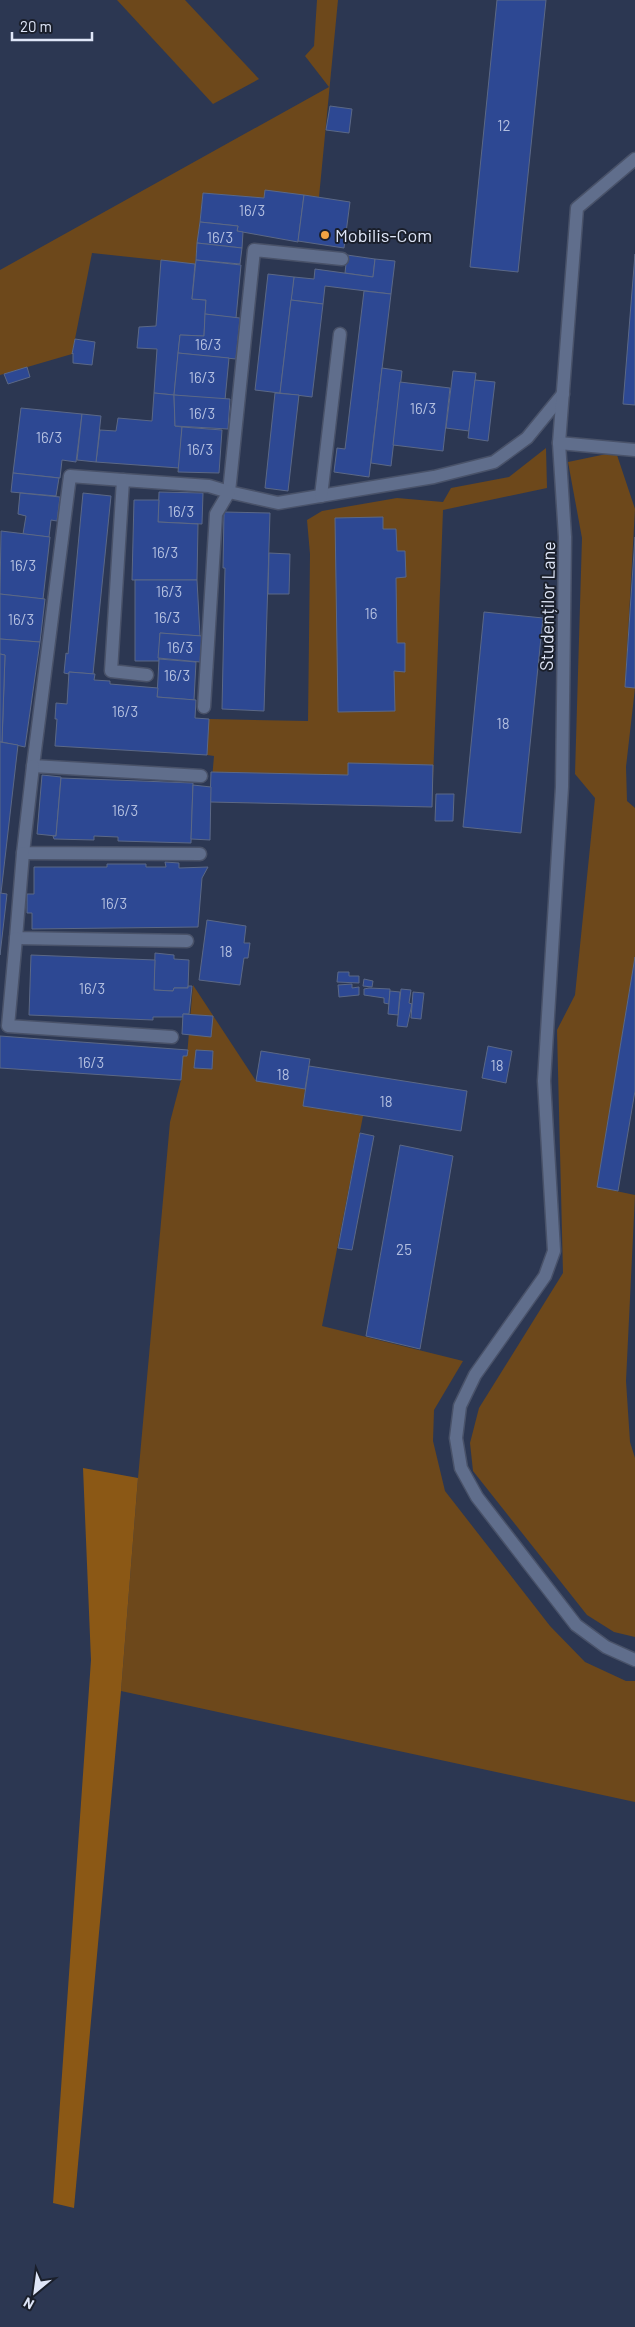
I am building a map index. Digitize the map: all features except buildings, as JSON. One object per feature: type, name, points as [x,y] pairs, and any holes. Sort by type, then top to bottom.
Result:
[{"type":"street","name":"Studenților Lane","points":[[635,159],[578,208],[562,394],[559,443],[565,537],[562,787],[544,1081],[554,1251],[545,1276],[475,1375],[460,1406],[456,1438],[461,1468],[477,1497],[576,1625],[606,1647],[635,1660]]},
{"type":"street","points":[[204,707],[216,514],[229,492],[254,250],[342,259]]},
{"type":"street","points":[[322,496],[340,334]]},
{"type":"street","points":[[172,1037],[8,1026],[32,766],[70,476],[209,486],[278,503],[322,496],[434,477],[494,462],[527,438],[562,394]]},
{"type":"street","points":[[559,443],[635,450]]},
{"type":"street","points":[[123,480],[111,671],[147,675]]},
{"type":"street","points":[[32,766],[201,776]]},
{"type":"street","points":[[23,853],[200,854]]},
{"type":"street","points":[[16,938],[188,941]]},
{"type":"shaded area","points":[[117,0],[185,0],[259,79],[213,104]]},
{"type":"shaded area","points":[[317,0],[338,0],[319,197],[265,191],[264,198],[203,193],[195,264],[92,253],[72,354],[0,375],[0,270],[329,87],[305,56],[314,46]]},
{"type":"shaded area","points":[[546,448],[547,488],[443,510],[432,807],[210,802],[214,756],[207,755],[209,719],[308,721],[310,554],[307,520],[322,511],[397,498],[443,502],[451,488],[509,477]]},
{"type":"shaded area","points":[[616,452],[635,509],[625,686],[635,688],[626,767],[627,801],[635,808],[635,957],[597,1187],[635,1195],[626,1381],[630,1442],[635,1458],[635,1637],[614,1632],[587,1615],[473,1471],[470,1443],[479,1408],[563,1273],[557,1030],[575,995],[595,798],[575,774],[582,538],[568,462]]},
{"type":"shaded area","points":[[193,985],[256,1081],[305,1089],[303,1106],[363,1116],[322,1326],[463,1361],[434,1410],[433,1441],[445,1491],[550,1626],[585,1662],[626,1681],[635,1681],[635,1802],[121,1691],[170,1122],[181,1080],[183,1056],[187,1056]]},
{"type":"shaded area","points":[[83,1468],[138,1478],[121,1691],[74,2208],[53,2203],[91,1660]]},
{"type":"place","name":"Mobilis-Com","points":[[325,235]]}]
